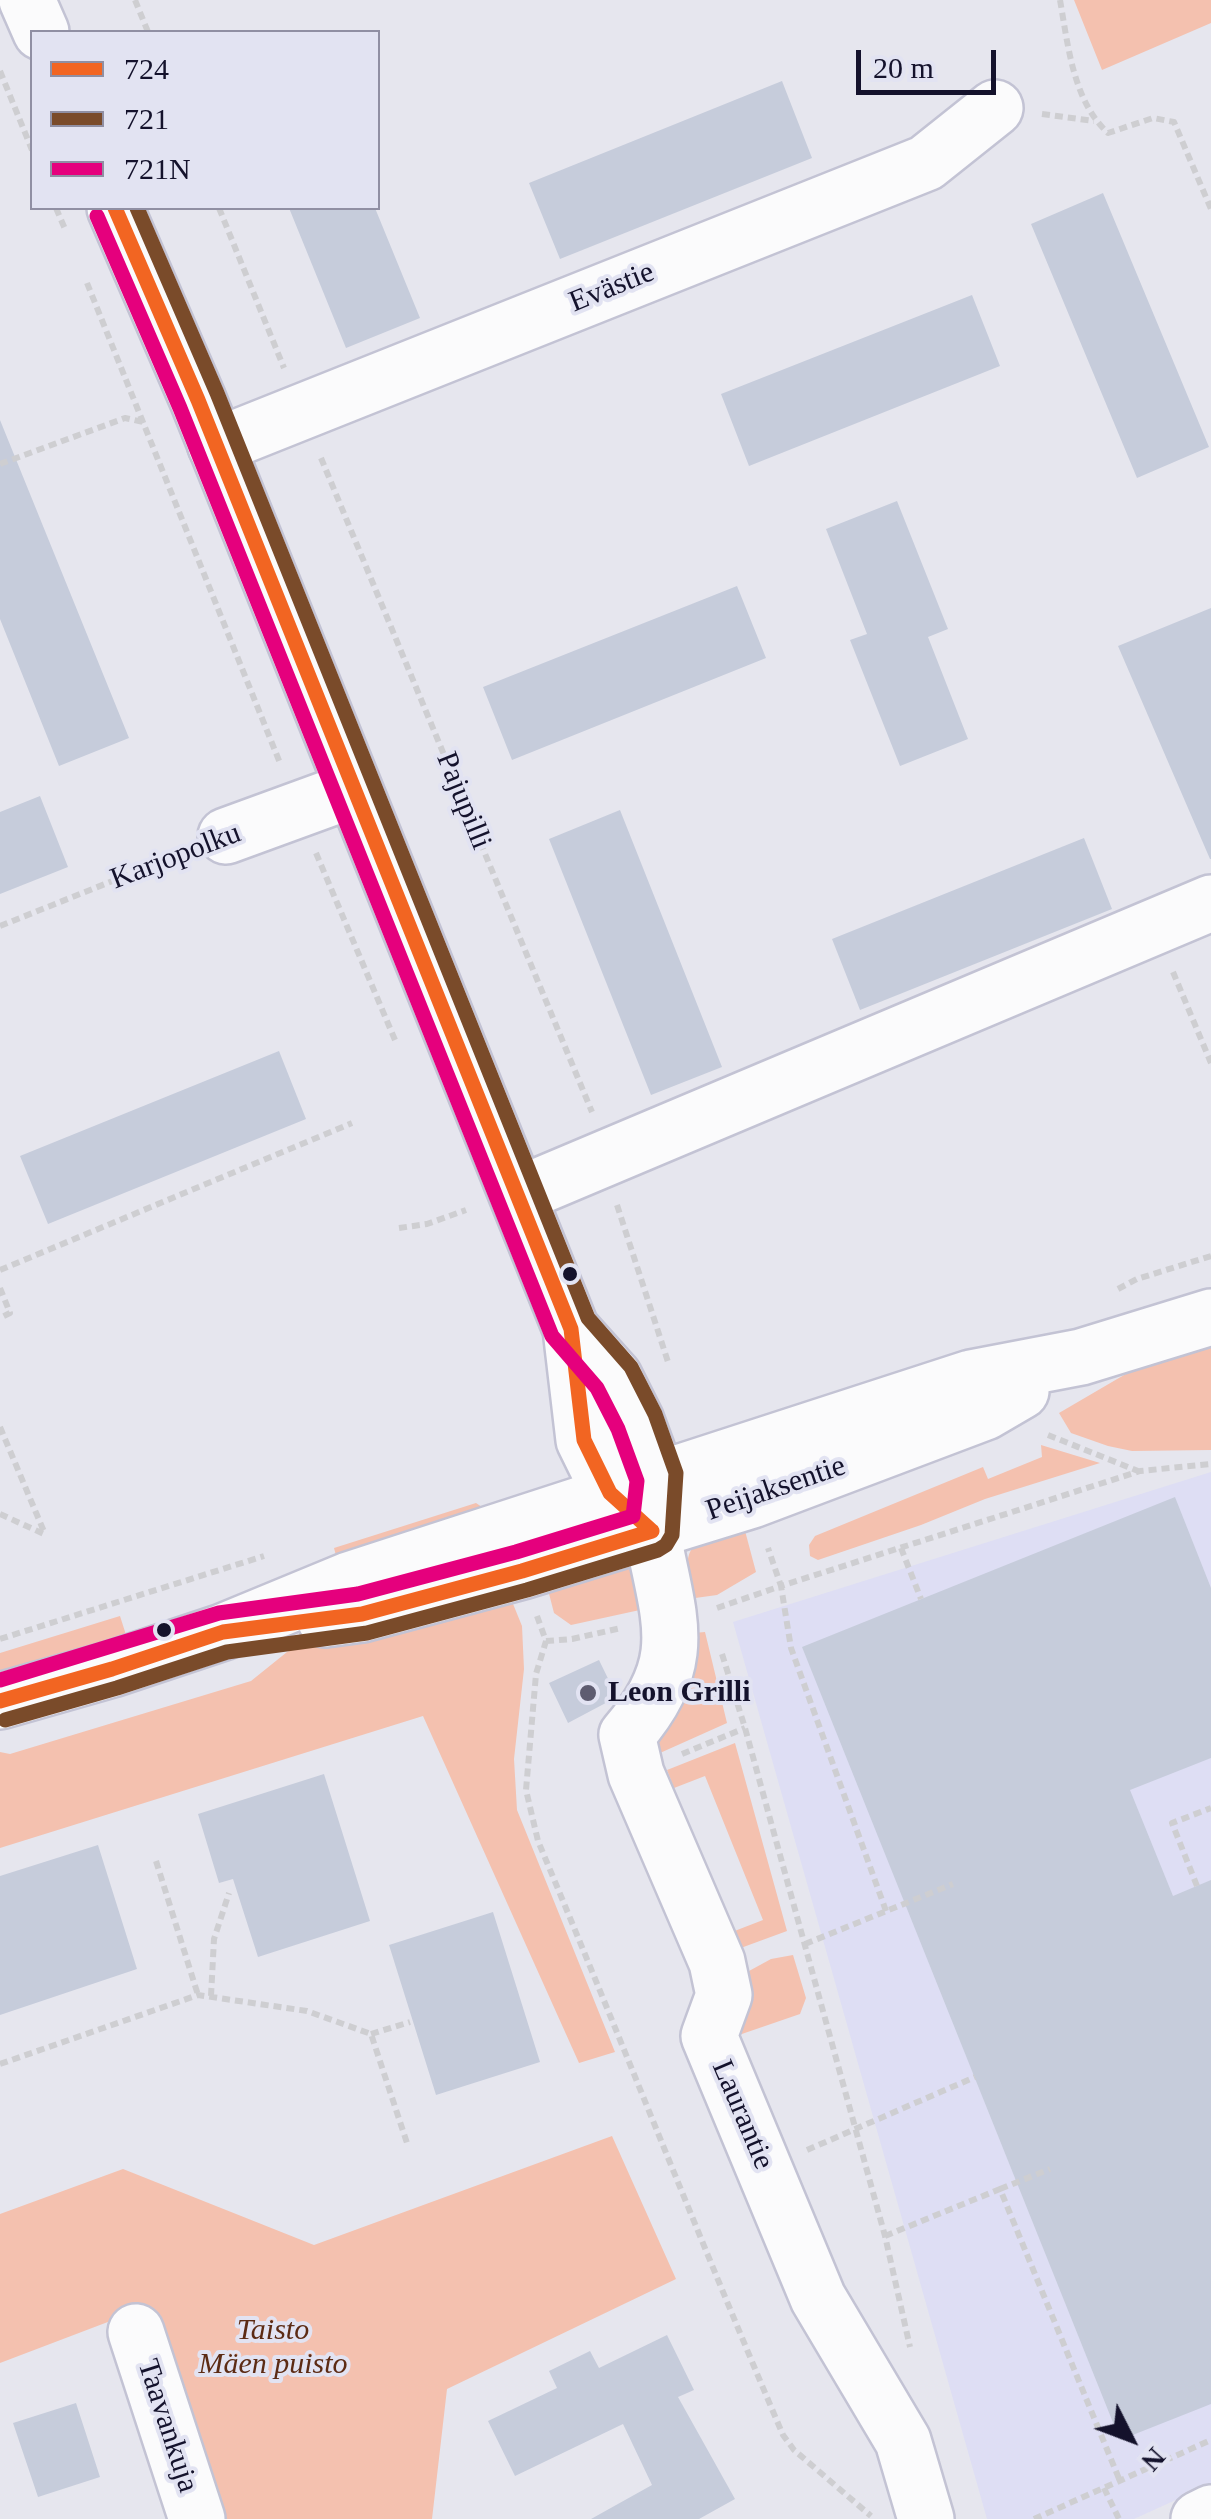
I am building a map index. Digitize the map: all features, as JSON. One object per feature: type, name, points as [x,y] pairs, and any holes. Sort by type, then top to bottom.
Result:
[{"type":"street","points":[[28,0],[40,30]]},
{"type":"street","name":"Evästie","points":[[216,446],[926,163],[994,108]]},
{"type":"street","name":"Laurantie","points":[[117,210],[216,446],[571,1329],[584,1440],[640,1501],[689,1614],[672,1646],[662,1685],[648,1711],[627,1736],[636,1774],[717,1962],[724,1994],[710,2036],[818,2298],[903,2441],[926,2519]]},
{"type":"street","name":"Karjopolku","points":[[226,836],[352,790]]},
{"type":"street","points":[[518,1196],[1211,903]]},
{"type":"street","name":"Peijaksentie","points":[[0,1701],[112,1670],[223,1632],[362,1614],[522,1572],[640,1501],[971,1378],[1081,1357],[1211,1317]]},
{"type":"street","name":"Taavankuja","points":[[136,2332],[197,2519]]},
{"type":"street","points":[[1198,2519],[1211,2513]]},
{"type":"path","points":[[135,0],[147,30]]},
{"type":"path","points":[[1060,0],[1074,74],[1095,122],[1108,133],[1152,118],[1174,122],[1211,209]]},
{"type":"path","points":[[0,71],[30,145]]},
{"type":"path","name":"Pajupilli","points":[[220,210],[608,1156],[616,1200],[670,1367]]},
{"type":"path","points":[[0,464],[125,418],[145,422]]},
{"type":"path","name":"Karjopolku","points":[[0,926],[226,836]]},
{"type":"path","points":[[1154,928],[1211,1064]]},
{"type":"path","points":[[0,1270],[352,1123]]},
{"type":"path","points":[[399,1228],[427,1224],[466,1210]]},
{"type":"path","points":[[0,1288],[10,1313],[0,1318]]},
{"type":"path","points":[[0,1427],[45,1534],[0,1514]]},
{"type":"path","points":[[1035,1440],[1050,1434],[1140,1472]]},
{"type":"path","points":[[875,2519],[794,2450],[783,2435],[710,2268],[664,2140],[538,1841],[526,1790],[536,1674],[546,1640],[572,1639],[689,1614],[1140,1472],[1211,1464]]},
{"type":"path","points":[[764,1533],[780,1586],[791,1648],[886,1911]]},
{"type":"path","points":[[901,1548],[921,1599]]},
{"type":"path","points":[[0,1639],[280,1551]]},
{"type":"path","points":[[689,1614],[746,1728],[885,2236],[913,2358]]},
{"type":"path","points":[[636,1774],[746,1728]]},
{"type":"path","points":[[1197,1886],[1172,1823],[1211,1808]]},
{"type":"path","points":[[156,1861],[198,1994]]},
{"type":"path","points":[[805,1944],[953,1884]]},
{"type":"path","points":[[211,1996],[214,1939],[229,1893]]},
{"type":"path","points":[[0,2064],[198,1994],[308,2010],[371,2034],[410,2022]]},
{"type":"path","points":[[371,2034],[407,2143]]},
{"type":"path","points":[[764,2168],[974,2077]]},
{"type":"path","points":[[885,2236],[1050,2169]]},
{"type":"path","points":[[1000,2189],[1120,2480]]},
{"type":"path","points":[[1034,2519],[1211,2440]]},
{"type":"path","points":[[1104,2488],[1119,2519]]},
{"type":"shaded area","points":[[1211,1472],[1211,2484],[1134,2519],[987,2519],[733,1622]]},
{"type":"green space","points":[[1074,0],[1211,0],[1211,23],[1102,70]]},
{"type":"green space","points":[[1211,1345],[1211,1450],[1132,1451],[1108,1446],[1071,1433],[1059,1413],[1136,1368]]},
{"type":"green space","points":[[1041,1445],[1100,1463],[985,1499],[818,1560],[810,1556],[809,1545],[815,1536],[983,1467],[988,1479],[1042,1457]]},
{"type":"green space","points":[[476,1503],[485,1509],[340,1571],[334,1548]]},
{"type":"green space","points":[[744,1527],[756,1572],[717,1595],[688,1599],[687,1565],[694,1546],[711,1536]]},
{"type":"green space","points":[[621,1565],[636,1573],[649,1608],[571,1625],[554,1613],[546,1582]]},
{"type":"green space","points":[[509,1594],[522,1626],[524,1669],[514,1759],[517,1810],[615,2052],[579,2063],[423,1716],[0,1848],[0,1752],[10,1754],[251,1681],[287,1652],[323,1636]]},
{"type":"green space","points":[[120,1616],[127,1638],[0,1676],[0,1653]]},
{"type":"green space","points":[[705,1632],[727,1723],[660,1753],[653,1735],[694,1633]]},
{"type":"green space","points":[[735,1743],[787,1931],[738,1949],[732,1932],[763,1920],[705,1776],[674,1788],[667,1770]]},
{"type":"green space","points":[[793,1955],[806,1998],[800,2014],[736,2036],[749,1971],[771,1959]]},
{"type":"green space","name":"Taisto Mäen puisto","points":[[612,2136],[676,2279],[447,2389],[432,2519],[217,2519],[142,2309],[0,2363],[0,2214],[123,2169],[314,2245]]},
{"type":"building","points":[[782,81],[812,158],[560,259],[529,183]]},
{"type":"building","points":[[1103,193],[1209,447],[1137,478],[1031,224]]},
{"type":"building","points":[[290,210],[376,210],[420,318],[346,348]]},
{"type":"building","points":[[972,295],[1000,366],[749,466],[721,394]]},
{"type":"building","points":[[0,420],[129,738],[59,766],[0,619]]},
{"type":"building","points":[[897,501],[948,629],[928,637],[968,739],[900,766],[850,640],[867,634],[826,529]]},
{"type":"building","points":[[737,586],[766,658],[512,760],[483,687]]},
{"type":"building","points":[[1211,608],[1211,859],[1210,859],[1118,646]]},
{"type":"building","points":[[40,796],[68,867],[0,894],[0,812]]},
{"type":"building","points":[[620,810],[722,1067],[651,1095],[549,839]]},
{"type":"building","points":[[1084,838],[1112,909],[860,1010],[832,939]]},
{"type":"building","points":[[279,1051],[306,1119],[48,1224],[20,1156]]},
{"type":"building","points":[[1175,1497],[1211,1588],[1211,1758],[1130,1790],[1173,1896],[1211,1880],[1211,2404],[1120,2440],[802,1647]]},
{"type":"building","points":[[599,1660],[617,1697],[568,1723],[549,1683]]},
{"type":"building","points":[[324,1774],[370,1921],[258,1957],[233,1879],[219,1883],[198,1814]]},
{"type":"building","points":[[98,1845],[137,1969],[0,2015],[0,1876]]},
{"type":"building","points":[[493,1912],[540,2062],[436,2095],[389,1945]]},
{"type":"building","points":[[667,2335],[694,2390],[678,2397],[735,2499],[699,2519],[591,2519],[652,2485],[623,2424],[515,2476],[488,2421],[557,2388],[549,2371],[590,2351],[599,2368]]},
{"type":"building","points":[[76,2403],[100,2477],[38,2497],[13,2423]]},
{"type":"transit line","name":"724","points":[[116,210],[198,400],[571,1329],[584,1440],[610,1493],[652,1531]]},
{"type":"transit line","name":"721","points":[[5,1720],[227,1652],[367,1633],[527,1590],[658,1550],[672,1535],[676,1473],[655,1414],[631,1367],[588,1318],[217,393],[138,210]]},
{"type":"transit line","name":"721N","points":[[0,1680],[219,1613],[358,1594],[633,1516],[637,1481],[618,1429],[597,1388],[552,1336],[180,408],[97,216]]},
{"type":"transit line","name":"724","points":[[0,1701],[223,1632],[362,1614],[652,1531]]},
{"type":"place","name":"Leon Grilli","points":[[588,1693]]}]
